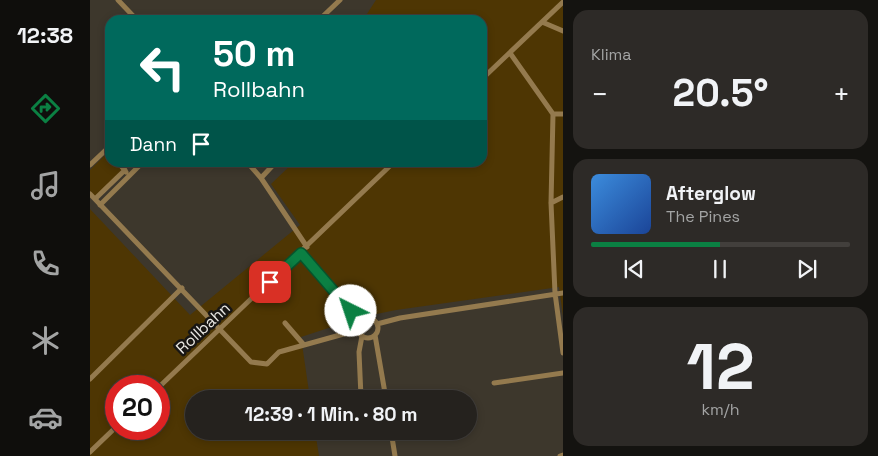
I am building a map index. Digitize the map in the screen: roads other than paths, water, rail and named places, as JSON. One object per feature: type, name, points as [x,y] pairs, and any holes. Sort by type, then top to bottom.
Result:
[{"type":"lane","points":[[118,0],[132,15]]},
{"type":"lane","points":[[324,15],[340,0]]},
{"type":"lane","points":[[487,74],[563,2]]},
{"type":"lane","points":[[542,22],[563,31]]},
{"type":"lane","points":[[510,53],[553,114],[551,203],[555,293],[563,353]]},
{"type":"lane","points":[[553,114],[563,114]]},
{"type":"lane","points":[[90,165],[105,153]]},
{"type":"lane","points":[[122,167],[129,176]]},
{"type":"lane","points":[[100,205],[138,167]]},
{"type":"lane","points":[[251,167],[261,178],[307,247]]},
{"type":"lane","points":[[261,178],[271,167]]},
{"type":"lane","name":"Rollbahn","points":[[170,376],[389,167]]},
{"type":"lane","points":[[95,199],[125,170]]},
{"type":"lane","points":[[90,194],[251,362],[267,364],[279,352],[358,330]]},
{"type":"lane","points":[[551,203],[563,196]]},
{"type":"lane","points":[[301,253],[360,322]]},
{"type":"lane","points":[[90,379],[182,288]]},
{"type":"lane","points":[[377,324],[400,318],[563,293]]},
{"type":"lane","points":[[360,322],[372,319],[377,324]]},
{"type":"lane","points":[[360,322],[358,330],[362,336],[367,338],[375,335]]},
{"type":"lane","points":[[285,324],[304,345]]},
{"type":"lane","points":[[377,324],[375,335],[384,390]]},
{"type":"lane","points":[[362,336],[360,352],[362,390]]},
{"type":"lane","points":[[494,383],[563,373]]},
{"type":"lane","points":[[90,452],[105,438]]},
{"type":"lane","points":[[392,440],[395,456]]}]
